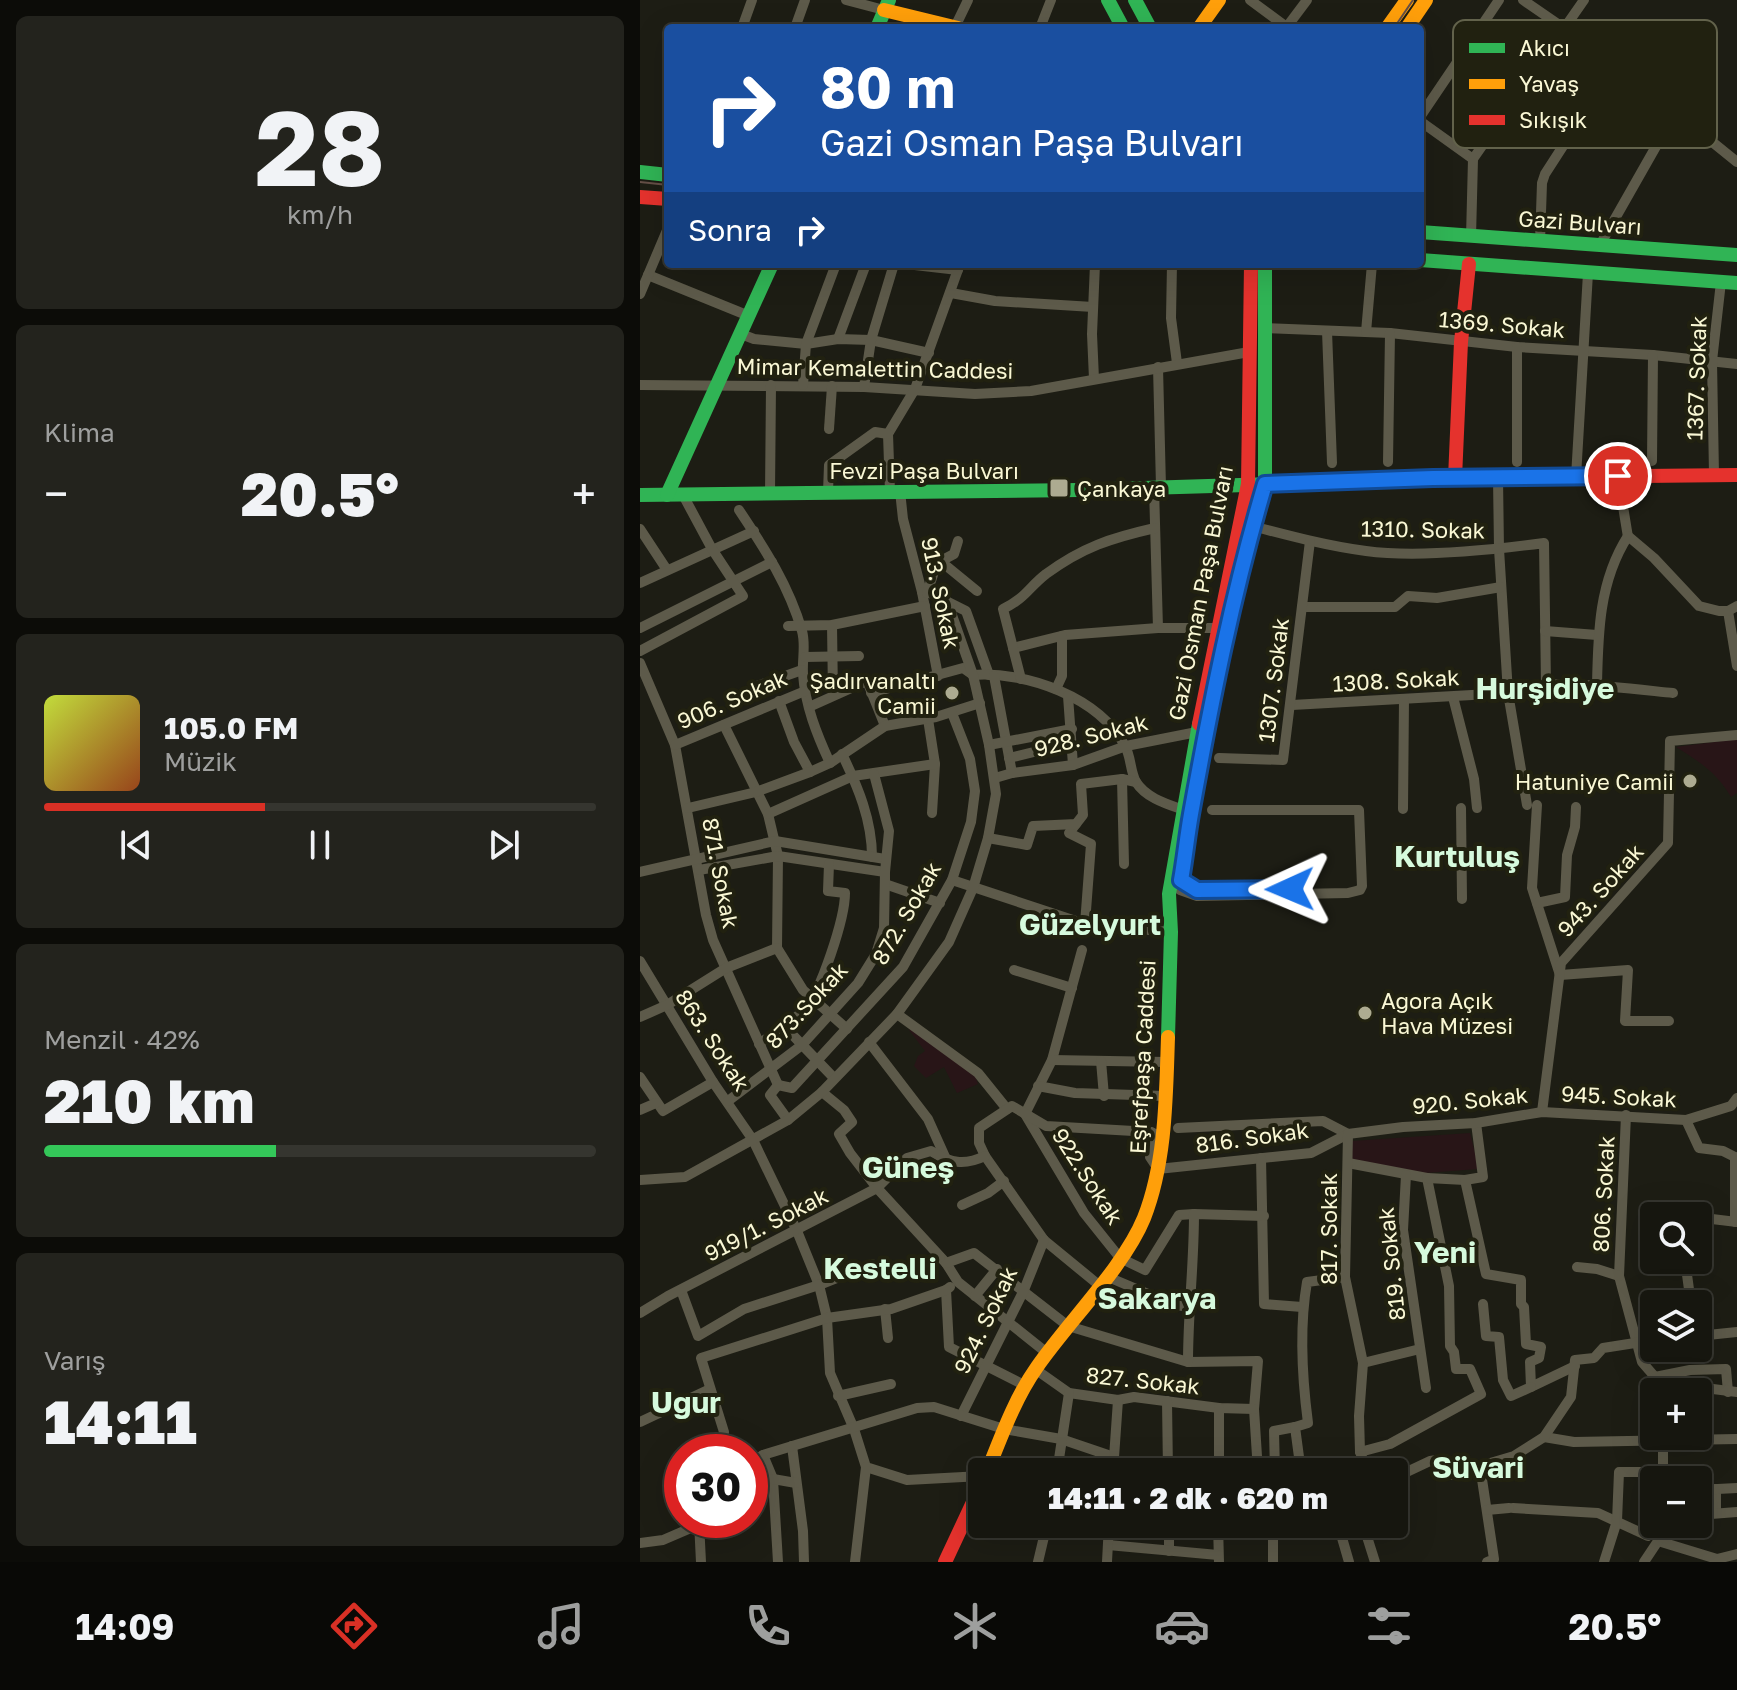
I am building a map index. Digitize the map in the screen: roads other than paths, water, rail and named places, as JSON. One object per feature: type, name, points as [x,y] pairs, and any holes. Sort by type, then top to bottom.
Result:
[{"type":"main road","points":[[1108,0],[1121,24]]},
{"type":"main road","points":[[1135,0],[1148,24]]},
{"type":"main road","points":[[1202,24],[1219,0]]},
{"type":"main road","points":[[1390,24],[1407,0]]},
{"type":"main road","points":[[1410,24],[1426,0]]},
{"type":"main road","points":[[879,24],[887,5],[932,24]]},
{"type":"main road","points":[[640,172],[664,175]]},
{"type":"main road","points":[[640,197],[664,199]]},
{"type":"main road","name":"Gazi Bulvarı","points":[[1424,232],[1737,255]]},
{"type":"main road","points":[[1424,260],[1737,283]]},
{"type":"main road","points":[[1455,478],[1461,342],[1469,264]]},
{"type":"main road","points":[[667,495],[718,385],[748,336],[749,316],[770,268]]},
{"type":"main road","name":"Gazi Osman Paşa Bulvarı","points":[[1178,891],[1184,810],[1197,732],[1248,484],[1251,268]]},
{"type":"main road","name":"Gazi Osman Paşa Bulvarı","points":[[1178,891],[1211,710],[1252,526],[1265,484],[1265,268]]},
{"type":"main road","name":"Fevzi Paşa Bulvarı","points":[[640,495],[1158,488],[1455,478],[1737,475]]},
{"type":"main road","name":"Eşrefpaşa Caddesi","points":[[993,1458],[1035,1369],[1104,1282],[1143,1220],[1158,1169],[1156,1135],[1165,1112],[1171,932],[1178,891]]},
{"type":"main road","points":[[945,1562],[968,1513]]},
{"type":"street","points":[[743,24],[752,0]]},
{"type":"street","points":[[796,24],[805,0]]},
{"type":"street","points":[[846,0],[887,5]]},
{"type":"street","points":[[959,24],[968,0]]},
{"type":"street","points":[[1042,24],[1051,0]]},
{"type":"street","points":[[1250,0],[1282,24]]},
{"type":"street","points":[[1290,24],[1307,0]]},
{"type":"street","points":[[1486,20],[1499,0]]},
{"type":"street","points":[[1523,0],[1553,20]]},
{"type":"street","points":[[1569,20],[1584,0]]},
{"type":"street","points":[[1424,113],[1453,69]]},
{"type":"street","points":[[1424,122],[1453,144]]},
{"type":"street","points":[[1717,146],[1737,162]]},
{"type":"street","points":[[1458,148],[1473,159]]},
{"type":"street","points":[[1471,237],[1473,159],[1481,148]]},
{"type":"street","points":[[1540,242],[1542,183],[1562,148]]},
{"type":"street","points":[[1600,245],[1655,148]]},
{"type":"street","points":[[640,294],[664,237]]},
{"type":"street","points":[[803,385],[806,344],[834,268]]},
{"type":"street","points":[[838,339],[865,268]]},
{"type":"street","points":[[864,387],[871,340],[893,268]]},
{"type":"street","points":[[895,492],[888,434],[915,389],[959,268]]},
{"type":"street","points":[[1094,379],[1095,268]]},
{"type":"street","points":[[1172,268],[1171,318],[1177,363]]},
{"type":"street","points":[[1366,332],[1372,268]]},
{"type":"street","points":[[1576,477],[1588,273]]},
{"type":"street","points":[[648,275],[749,316]]},
{"type":"street","name":"1367. Sokak","points":[[1714,475],[1712,361],[1721,282]]},
{"type":"street","points":[[951,293],[995,301],[1093,307]]},
{"type":"street","name":"1369. Sokak","points":[[1264,328],[1390,333],[1461,342],[1737,364]]},
{"type":"street","points":[[1327,331],[1332,463]]},
{"type":"street","points":[[1388,462],[1390,333]]},
{"type":"street","points":[[748,336],[806,344],[838,339],[871,340],[929,353]]},
{"type":"street","points":[[1517,347],[1517,462]]},
{"type":"street","name":"Mimar Kemalettin Caddesi","points":[[640,385],[803,385],[975,394],[1031,391],[1249,352]]},
{"type":"street","points":[[1652,461],[1653,355]]},
{"type":"street","points":[[1158,367],[1155,528],[1158,628]]},
{"type":"street","points":[[770,493],[771,385]]},
{"type":"street","points":[[829,429],[832,386]]},
{"type":"street","points":[[828,492],[829,465],[875,432],[888,434]]},
{"type":"street","points":[[1618,476],[1628,536],[1654,558],[1699,606],[1733,609],[1737,666]]},
{"type":"street","points":[[1498,478],[1508,693],[1532,805],[1532,888],[1560,975],[1628,970],[1625,1021],[1669,1021]]},
{"type":"street","name":"913. Sokak","points":[[895,492],[925,592],[938,676]]},
{"type":"street","points":[[640,651],[743,596],[712,549],[683,495]]},
{"type":"street","points":[[739,510],[782,575],[800,625],[805,657],[802,670],[805,691],[830,763]]},
{"type":"street","name":"1310. Sokak","points":[[1252,526],[1310,541],[1385,552],[1499,549],[1544,543],[1545,631]]},
{"type":"street","points":[[1021,679],[1003,609],[1022,600],[1040,580],[1069,558],[1112,538],[1155,528]]},
{"type":"street","points":[[640,529],[667,570]]},
{"type":"street","points":[[640,583],[754,531]]},
{"type":"street","points":[[1597,685],[1597,635],[1606,586],[1618,552],[1628,536]]},
{"type":"street","points":[[958,541],[954,554],[937,563],[925,592],[966,611],[991,675],[1012,773]]},
{"type":"street","name":"1307. Sokak","points":[[1219,758],[1283,760],[1310,541]]},
{"type":"street","points":[[640,628],[772,562]]},
{"type":"street","points":[[937,563],[944,564],[977,591]]},
{"type":"street","points":[[1302,607],[1395,607],[1408,596],[1437,598],[1501,587]]},
{"type":"street","points":[[640,1180],[685,1177],[788,1120],[822,1092],[833,1077],[897,1014],[949,942],[973,888],[988,838],[996,794],[989,745],[973,675],[947,601]]},
{"type":"street","points":[[788,626],[832,625],[925,606]]},
{"type":"street","points":[[832,625],[833,695]]},
{"type":"street","points":[[1013,648],[1062,636],[1158,628],[1218,628]]},
{"type":"street","points":[[1546,686],[1545,631],[1597,635]]},
{"type":"street","points":[[1056,689],[1062,676],[1062,636]]},
{"type":"street","points":[[805,657],[859,656]]},
{"type":"street","name":"871. Sokak","points":[[640,666],[675,745],[706,915],[778,1085],[770,1095],[788,1120]]},
{"type":"street","points":[[871,693],[963,668],[973,675],[1021,679],[1056,689],[1088,705],[1103,717],[1126,746],[1136,782]]},
{"type":"street","points":[[757,686],[802,670]]},
{"type":"street","points":[[809,707],[867,681],[885,726]]},
{"type":"street","name":"1308. Sokak","points":[[1292,705],[1508,693],[1515,689],[1546,686],[1597,685],[1673,693]]},
{"type":"street","name":"906. Sokak","points":[[675,745],[805,691]]},
{"type":"street","points":[[1068,696],[1073,765]]},
{"type":"street","points":[[1453,697],[1474,779],[1477,808]]},
{"type":"street","points":[[1403,809],[1404,699]]},
{"type":"street","points":[[779,701],[794,742],[810,772]]},
{"type":"street","points":[[688,808],[756,792],[810,772],[830,763],[885,726],[928,719],[980,703]]},
{"type":"street","name":"872. Sokak","points":[[778,1085],[792,1088],[903,967],[952,880],[971,822],[975,791],[970,759],[952,713]]},
{"type":"street","points":[[928,719],[935,764],[932,813]]},
{"type":"street","points":[[724,725],[768,814],[775,841],[778,856],[777,948],[803,990],[847,1029]]},
{"type":"street","points":[[989,745],[1072,729]]},
{"type":"street","name":"928. Sokak","points":[[995,778],[1073,765],[1126,746],[1197,732]]},
{"type":"street","points":[[1047,733],[1054,768]]},
{"type":"street","name":"943. Sokak","points":[[1542,1112],[1561,963],[1668,843],[1670,741],[1737,735]]},
{"type":"street","points":[[1009,758],[1050,748]]},
{"type":"street","points":[[842,754],[862,798],[872,838],[872,857]]},
{"type":"street","points":[[768,814],[853,776],[935,764]]},
{"type":"street","name":"873.Sokak","points":[[728,1101],[802,1045],[858,983],[876,954],[884,928],[885,859],[889,831],[874,774]]},
{"type":"street","points":[[1085,924],[1091,844],[1069,833],[1083,815],[1081,784],[1122,779],[1136,782],[1157,801],[1184,810]]},
{"type":"street","points":[[1122,779],[1124,864]]},
{"type":"street","points":[[1537,903],[1565,897],[1567,855],[1575,827],[1576,807]]},
{"type":"street","points":[[1461,808],[1462,899]]},
{"type":"street","points":[[1178,891],[1197,896],[1332,893],[1355,892],[1362,886],[1359,810],[1212,810]]},
{"type":"street","points":[[988,838],[1027,845],[1033,826],[1076,824]]},
{"type":"street","points":[[640,872],[775,841],[885,859]]},
{"type":"street","points":[[699,870],[778,856],[885,872],[885,884],[940,903]]},
{"type":"street","points":[[759,1044],[807,1008],[833,950],[845,893],[828,891],[829,864]]},
{"type":"street","points":[[952,880],[1085,924],[1171,932]]},
{"type":"street","points":[[1178,891],[1326,889],[1332,893]]},
{"type":"street","points":[[640,1017],[667,1005],[726,968],[777,948]]},
{"type":"street","points":[[1025,1114],[1052,1060],[1082,950]]},
{"type":"street","name":"863. Sokak","points":[[640,961],[713,1082],[753,1140],[797,1231],[819,1285],[827,1318],[830,1373],[866,1467]]},
{"type":"street","points":[[1014,970],[1072,988]]},
{"type":"street","points":[[897,1014],[978,1073],[1007,1109]]},
{"type":"street","points":[[784,1026],[833,1077]]},
{"type":"street","points":[[869,1042],[928,1119],[947,1161],[969,1164],[985,1156]]},
{"type":"street","points":[[1052,1060],[1166,1062]]},
{"type":"street","points":[[1101,1061],[1104,1096]]},
{"type":"street","points":[[640,1077],[663,1111],[713,1082]]},
{"type":"street","points":[[1038,1086],[1104,1096],[1165,1096]]},
{"type":"street","points":[[822,1092],[844,1110],[852,1122],[839,1134],[877,1188],[943,1260],[958,1282],[1047,1353]]},
{"type":"street","name":"945. Sokak","points":[[1542,1112],[1686,1120],[1731,1106],[1737,1098]]},
{"type":"street","points":[[640,1110],[656,1103]]},
{"type":"street","points":[[1156,1135],[1046,1126],[1012,1106],[979,1128],[979,1143],[1044,1240],[1104,1282],[1188,1307]]},
{"type":"street","name":"920. Sokak","points":[[1348,1134],[1476,1123],[1542,1112]]},
{"type":"street","name":"922.Sokak","points":[[1025,1114],[1084,1213],[1120,1258]]},
{"type":"street","name":"806. Sokak","points":[[1626,1115],[1619,1276],[1642,1362],[1655,1377]]},
{"type":"street","points":[[1686,1120],[1699,1148],[1723,1151],[1736,1157],[1736,1222],[1712,1219]]},
{"type":"street","points":[[1178,1128],[1323,1121],[1348,1134]]},
{"type":"street","points":[[1348,1163],[1427,1178],[1465,1180],[1483,1177],[1476,1123]]},
{"type":"street","name":"816. Sokak","points":[[1158,1169],[1311,1153],[1348,1134]]},
{"type":"street","name":"817. Sokak","points":[[1348,1134],[1345,1277],[1363,1363],[1359,1416],[1362,1458]]},
{"type":"street","name":"919/1. Sokak","points":[[640,1313],[877,1188],[907,1158],[931,1151],[947,1161]]},
{"type":"street","points":[[1261,1158],[1264,1304],[1302,1307]]},
{"type":"street","name":"819. Sokak","points":[[1406,1175],[1403,1230],[1426,1388]]},
{"type":"street","points":[[1360,1452],[1390,1444],[1481,1394],[1470,1369],[1456,1369],[1450,1346],[1449,1286],[1427,1178]]},
{"type":"street","points":[[1465,1180],[1486,1274],[1521,1280],[1526,1344],[1541,1347],[1539,1358],[1530,1362],[1531,1387]]},
{"type":"street","points":[[962,1205],[988,1193],[1004,1181]]},
{"type":"street","points":[[1188,1362],[1188,1307],[1194,1281],[1194,1214]]},
{"type":"street","points":[[1120,1258],[1145,1270],[1179,1215],[1264,1216]]},
{"type":"street","name":"924. Sokak","points":[[961,1416],[1024,1290],[1044,1240]]},
{"type":"street","points":[[918,1264],[974,1253],[1068,1326],[1188,1362],[1258,1361],[1254,1409],[1257,1458]]},
{"type":"street","points":[[681,1290],[698,1336],[744,1309],[872,1264]]},
{"type":"street","name":"806. Sokak","points":[[1577,1267],[1619,1276]]},
{"type":"street","points":[[975,1296],[997,1269]]},
{"type":"street","points":[[1275,1458],[1274,1431],[1308,1423],[1303,1386],[1302,1307],[1307,1282],[1345,1277]]},
{"type":"street","points":[[723,1434],[701,1358],[827,1318],[885,1309],[946,1290],[958,1282]]},
{"type":"street","points":[[946,1290],[949,1347],[1026,1386]]},
{"type":"street","points":[[1483,1304],[1486,1336],[1499,1337],[1503,1380],[1511,1396],[1575,1366]]},
{"type":"street","points":[[885,1309],[888,1338]]},
{"type":"street","points":[[1712,1335],[1737,1332]]},
{"type":"street","points":[[1408,1471],[1430,1461],[1444,1459],[1450,1475],[1514,1456],[1544,1437],[1571,1397],[1575,1360],[1594,1358],[1603,1348],[1640,1341]]},
{"type":"street","name":"819. Sokak","points":[[1363,1363],[1420,1349]]},
{"type":"street","name":"827. Sokak","points":[[1035,1369],[1069,1393],[1118,1400],[1134,1397],[1219,1408],[1254,1409]]},
{"type":"street","points":[[1655,1377],[1690,1370],[1726,1369],[1732,1392],[1712,1389]]},
{"type":"street","points":[[838,1396],[891,1384]]},
{"type":"street","points":[[640,1422],[710,1389]]},
{"type":"street","points":[[1059,1458],[1069,1393]]},
{"type":"street","points":[[768,1453],[917,1408],[934,1407],[1004,1429],[1061,1439],[1114,1457],[1118,1400]]},
{"type":"street","points":[[1167,1401],[1168,1458]]},
{"type":"street","points":[[1219,1408],[1219,1458]]},
{"type":"street","points":[[1295,1427],[1299,1458]]},
{"type":"street","points":[[1544,1437],[1574,1442],[1640,1440]]},
{"type":"street","points":[[1712,1439],[1737,1439]]},
{"type":"street","points":[[792,1446],[804,1562]]},
{"type":"street","points":[[1480,1466],[1494,1559],[1487,1562]]},
{"type":"street","points":[[768,1467],[773,1479],[778,1562]]},
{"type":"street","points":[[855,1562],[866,1467],[907,1480],[968,1477]]},
{"type":"street","points":[[1604,1562],[1617,1521],[1619,1472],[1640,1474]]},
{"type":"street","points":[[773,1479],[796,1483]]},
{"type":"street","points":[[1712,1489],[1737,1488]]},
{"type":"street","points":[[1716,1489],[1716,1513]]},
{"type":"street","points":[[1487,1510],[1511,1508],[1598,1513],[1640,1532]]},
{"type":"street","points":[[1712,1513],[1737,1512]]},
{"type":"street","points":[[640,1543],[667,1538]]},
{"type":"street","points":[[700,1538],[701,1562]]},
{"type":"street","points":[[1038,1562],[1044,1538]]},
{"type":"street","points":[[1107,1562],[1108,1538]]},
{"type":"street","points":[[1169,1538],[1169,1551]]},
{"type":"street","points":[[1273,1538],[1273,1562]]},
{"type":"street","points":[[1342,1538],[1349,1562]]},
{"type":"street","points":[[1367,1538],[1375,1562]]},
{"type":"street","points":[[1644,1562],[1653,1538],[1717,1559],[1737,1554]]},
{"type":"street","points":[[1108,1545],[1218,1558]]},
{"type":"tram line","points":[[1397,24],[1413,0]]},
{"type":"tram line","points":[[640,182],[664,185]]},
{"type":"place","name":"Çankaya","points":[[1059,488]]},
{"type":"place","name":"Şadırvanaltı Camii","points":[[952,693]]},
{"type":"place","name":"Hatuniye Camii","points":[[1690,781]]},
{"type":"place","name":"Agora Açık Hava Müzesi","points":[[1365,1013]]},
{"type":"district","name":"Hurşidiye","points":[[1545,688]]},
{"type":"district","name":"Kurtuluş","points":[[1457,856]]},
{"type":"district","name":"Güzelyurt","points":[[1090,924]]},
{"type":"district","name":"Güneş","points":[[908,1167]]},
{"type":"district","name":"Yeni","points":[[1445,1252]]},
{"type":"district","name":"Kestelli","points":[[880,1268]]},
{"type":"district","name":"Sakarya","points":[[1157,1298]]},
{"type":"district","name":"Uğur","points":[[686,1402]]},
{"type":"district","name":"Süvari","points":[[1478,1467]]}]
